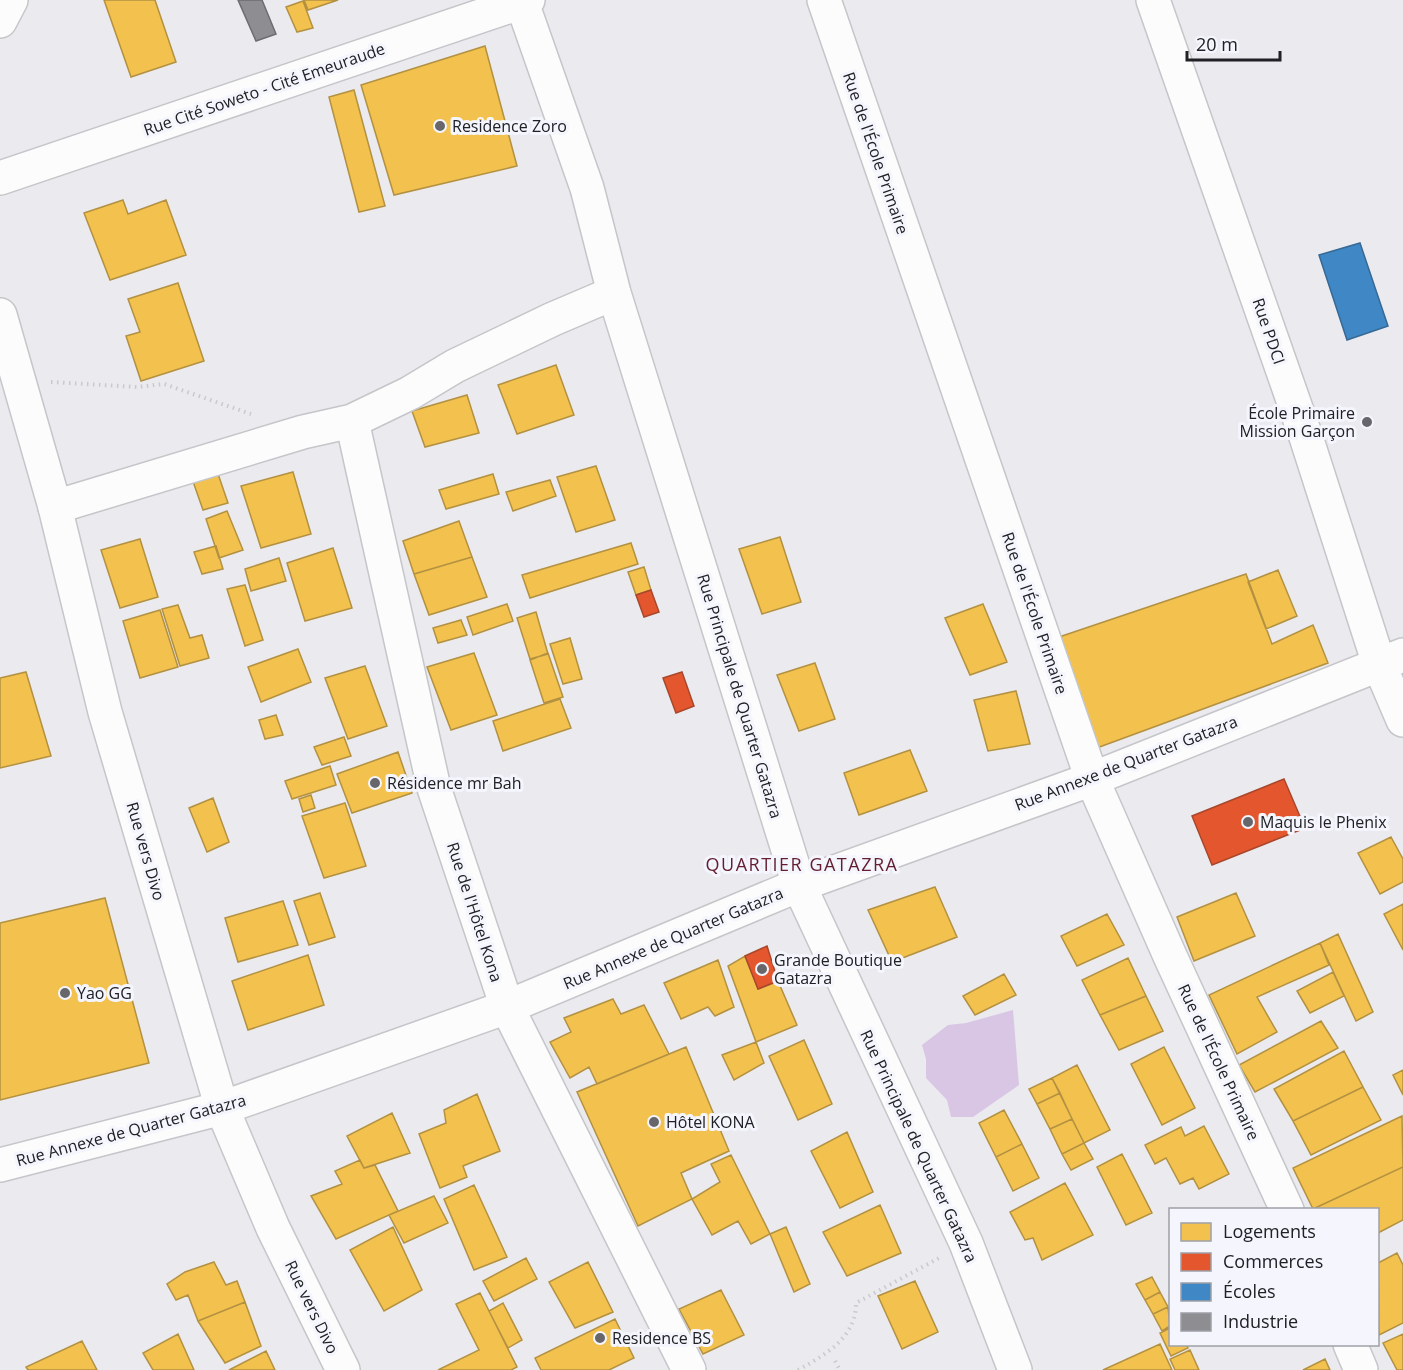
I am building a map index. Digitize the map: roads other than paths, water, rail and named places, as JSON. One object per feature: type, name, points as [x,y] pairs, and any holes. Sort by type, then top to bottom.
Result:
[{"type":"street","points":[[0,21],[11,0]]},
{"type":"street","name":"Rue de l'École Primaire","points":[[824,0],[1092,779],[1170,956],[1287,1208]]},
{"type":"street","name":"Rue PDCI","points":[[1153,0],[1306,437],[1391,659],[1403,720]]},
{"type":"street","name":"Rue Cité Soweto - Cité Emeuraude","points":[[0,178],[523,1]]},
{"type":"street","name":"Rue Principale de Quarter Gatazra","points":[[523,1],[587,188],[614,293],[799,885],[966,1243],[1015,1370]]},
{"type":"street","points":[[55,507],[303,432],[352,421],[410,393],[455,366],[553,319],[614,293]]},
{"type":"street","name":"Rue vers Divo","points":[[0,315],[55,507],[105,712],[222,1108],[273,1228],[343,1370]]},
{"type":"street","name":"Rue de l'Hôtel Kona","points":[[352,421],[434,788],[507,1007],[689,1370]]},
{"type":"street","name":"Rue Annexe de Quarter Gatazra","points":[[0,1165],[222,1108],[507,1007],[799,885],[1092,779],[1391,659]]},
{"type":"street","points":[[1351,1346],[1362,1370]]},
{"type":"place","name":"Residence Zoro","points":[[440,126]]},
{"type":"place","name":"École Primaire Mission Garçon","points":[[1367,422]]},
{"type":"place","name":"Résidence mr Bah","points":[[375,783]]},
{"type":"place","name":"Maquis le Phenix","points":[[1248,822]]},
{"type":"place","name":"Grande Boutique Gatazra","points":[[762,969]]},
{"type":"place","name":"Yao GG","points":[[65,993]]},
{"type":"place","name":"Hôtel KONA","points":[[654,1122]]},
{"type":"place","name":"Residence BS","points":[[600,1338]]},
{"type":"district","name":"QUARTIER GATAZRA","points":[[802,864]]}]
